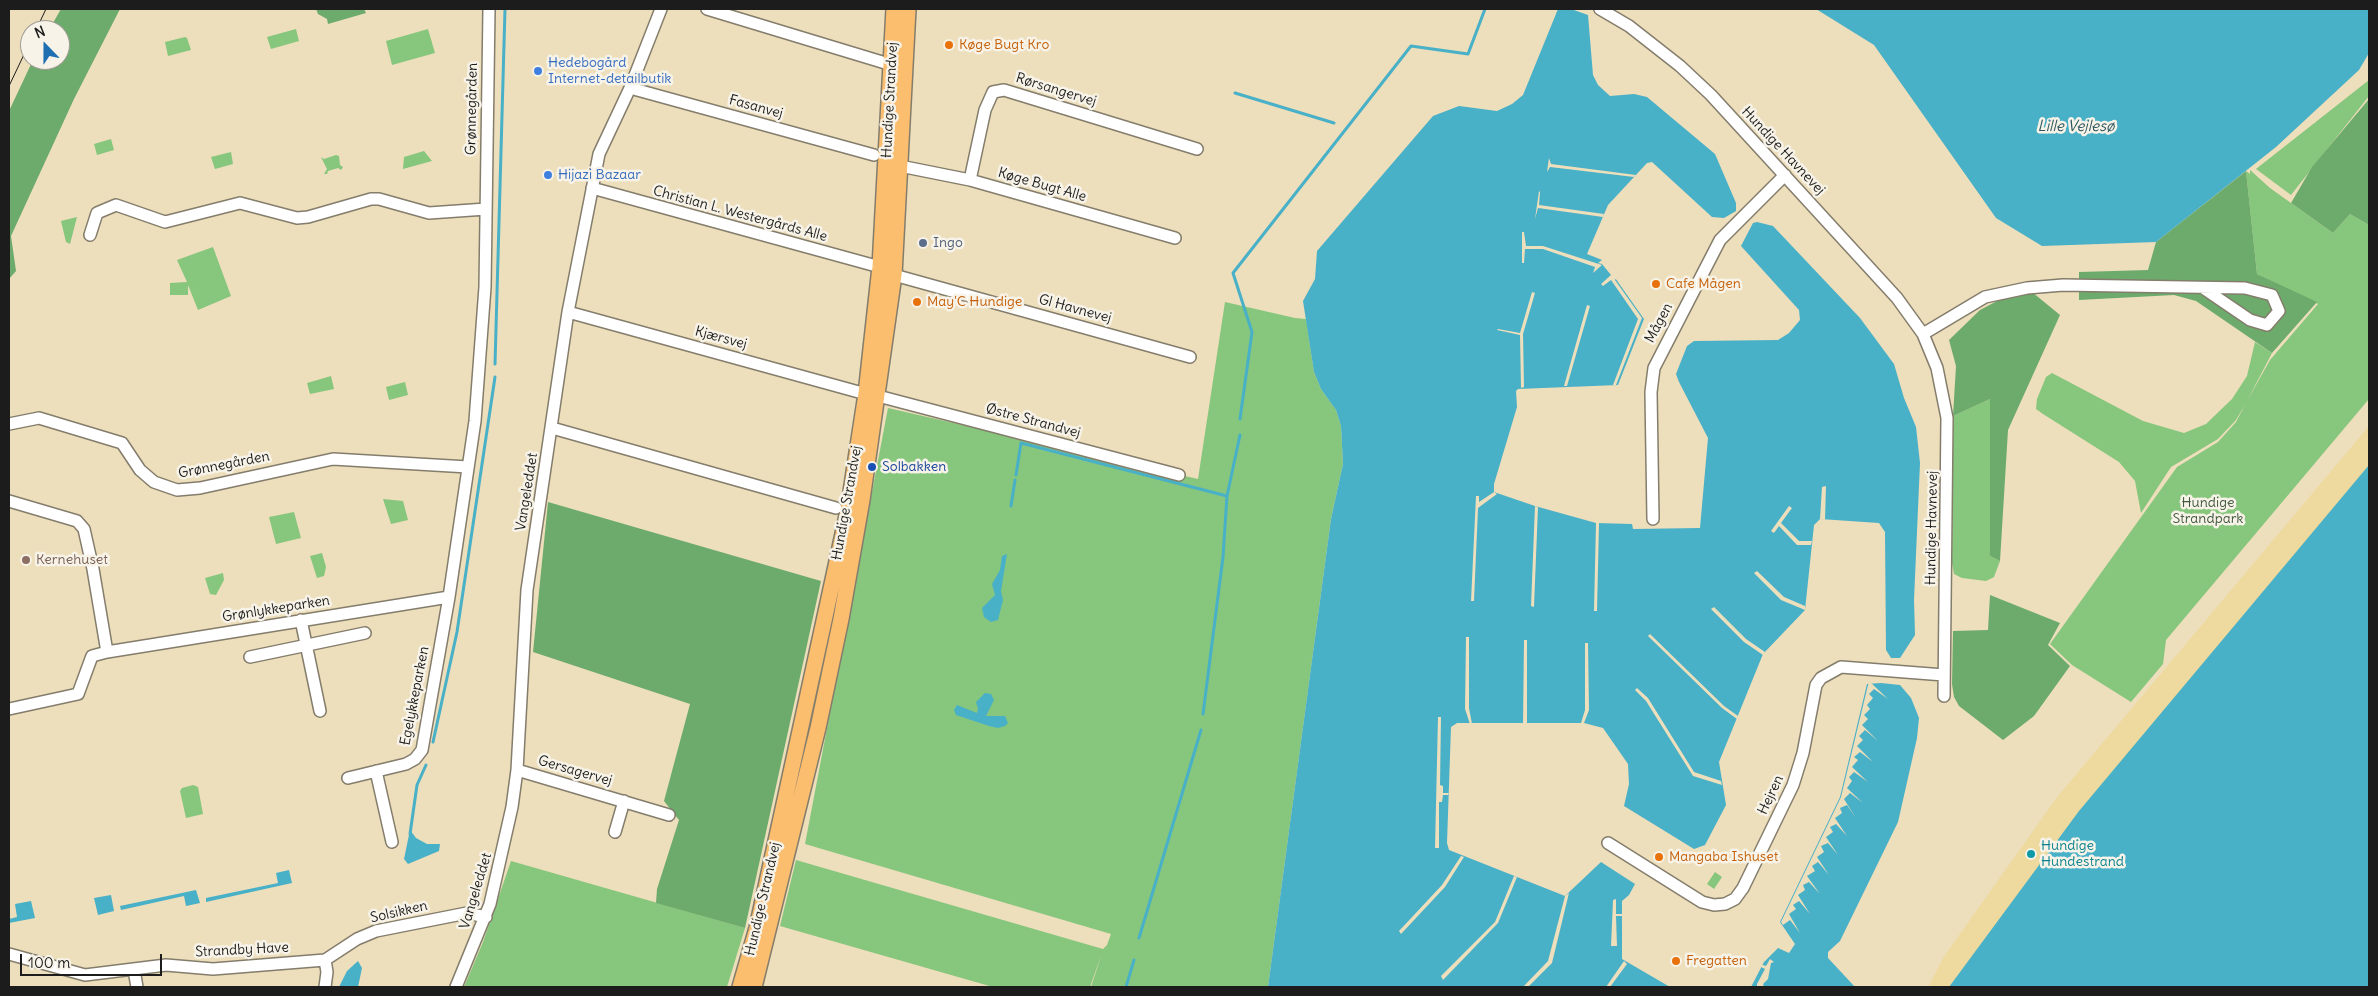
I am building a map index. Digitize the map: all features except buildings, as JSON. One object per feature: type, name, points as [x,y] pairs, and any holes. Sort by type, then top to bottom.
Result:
[{"type":"main road","name":"Hundige Strandvej","points":[[754,987],[818,728],[841,619],[872,395],[894,9]]},
{"type":"main road","name":"Hundige Strandvej","points":[[740,987],[759,918],[848,511],[894,275],[908,9]]},
{"type":"street","name":"Grønnegården","points":[[448,597],[475,421],[485,290],[489,9]]},
{"type":"street","name":"Vangeleddet","points":[[456,987],[486,917],[502,856],[518,770],[527,590],[568,312],[599,154],[630,88],[661,9]]},
{"type":"street","points":[[707,9],[892,65]]},
{"type":"street","name":"Hundige Havnevej","points":[[1600,9],[1629,26],[1680,66],[1711,95],[1897,298],[1923,334],[1937,368],[1947,418],[1944,696]]},
{"type":"street","name":"Fasanvej","points":[[630,88],[874,155]]},
{"type":"street","name":"Rørsangervej","points":[[970,180],[985,110],[993,92],[1004,90],[1197,149]]},
{"type":"street","name":"Køge Bugt Alle","points":[[900,166],[970,180],[1175,238]]},
{"type":"street","name":"Mågen","points":[[1653,519],[1650,392],[1654,368],[1720,240],[1785,175]]},
{"type":"street","name":"Christian L. Westergårds Alle","points":[[592,188],[880,267]]},
{"type":"street","points":[[90,234],[97,213],[116,205],[166,222],[240,203],[298,218],[308,217],[371,199],[379,199],[428,213],[486,209]]},
{"type":"street","name":"Gl Havnevej","points":[[894,275],[1190,357]]},
{"type":"street","points":[[1923,334],[1985,297],[2027,288],[2063,285],[2245,288],[2272,295],[2280,311],[2267,325],[2250,320],[2203,288]]},
{"type":"street","name":"Kjærsvej","points":[[568,312],[872,395]]},
{"type":"street","name":"Østre Strandvej","points":[[872,395],[1179,476]]},
{"type":"street","name":"Grønnegården","points":[[9,424],[39,418],[122,443],[140,470],[154,482],[177,490],[200,488],[333,459],[468,467]]},
{"type":"street","points":[[552,428],[836,508]]},
{"type":"street","points":[[9,501],[77,520],[84,529],[107,652]]},
{"type":"street","name":"Grønlykkeparken","points":[[9,709],[78,694],[92,656],[107,652],[448,597]]},
{"type":"street","name":"Egelykkeparken","points":[[348,778],[406,764],[415,759],[422,750],[448,597]]},
{"type":"street","points":[[302,620],[320,711]]},
{"type":"street","points":[[250,656],[365,633]]},
{"type":"street","name":"Hejren","points":[[1608,843],[1702,902],[1714,905],[1725,904],[1735,898],[1743,888],[1793,785],[1803,753],[1816,685],[1821,678],[1841,666],[1944,675]]},
{"type":"street","name":"Gersagervej","points":[[518,770],[624,800],[669,815]]},
{"type":"street","points":[[376,771],[392,842]]},
{"type":"street","name":"Gersagervej","points":[[615,832],[624,800]]},
{"type":"street","name":"Solsikken","points":[[325,960],[350,943],[376,931],[468,913],[486,917]]},
{"type":"street","name":"Strandby Have","points":[[9,954],[85,975],[166,965],[213,969],[325,960]]},
{"type":"street","points":[[325,960],[327,972],[325,987]]},
{"type":"street","points":[[134,970],[137,987]]},
{"type":"green space","points":[[61,9],[120,9],[74,99],[11,236],[16,271],[9,279],[9,111],[28,70],[70,70],[70,20],[55,20]]},
{"type":"green space","points":[[316,9],[364,9],[366,13],[328,24],[327,19],[318,14]]},
{"type":"green space","points":[[296,29],[299,41],[271,49],[267,37]]},
{"type":"green space","points":[[428,29],[435,53],[392,65],[386,41]]},
{"type":"green space","points":[[185,37],[191,50],[168,56],[165,42]]},
{"type":"green space","points":[[2369,80],[2369,96],[2291,195],[2256,169]]},
{"type":"green space","points":[[2369,99],[2369,225],[2350,214],[2333,233],[2291,203],[2312,167]]},
{"type":"green space","points":[[111,139],[114,150],[97,155],[94,144]]},
{"type":"green space","points":[[424,151],[432,161],[403,169],[404,157]]},
{"type":"green space","points":[[231,152],[233,164],[215,169],[211,157]]},
{"type":"green space","points":[[336,155],[339,156],[340,165],[343,167],[341,170],[338,168],[324,174],[327,169],[321,157],[324,159]]},
{"type":"green space","name":"Hundige Strandpark","points":[[2250,170],[2270,188],[2333,233],[2350,214],[2369,225],[2369,399],[2166,640],[2163,664],[2131,702],[2072,665],[2050,644],[2177,467],[2218,442],[2236,422],[2246,403],[2236,420],[2218,439],[2171,467],[2141,513],[2135,481],[2119,462],[2036,409],[2037,399],[2046,377],[2052,373],[2143,421],[2184,433],[2206,424],[2232,399],[2247,376],[2255,342],[2272,353],[2247,401],[2270,360],[2318,304],[2257,274],[2246,171],[2250,174]]},
{"type":"green space","points":[[2246,171],[2257,274],[2317,302],[2272,353],[2196,301],[2174,295],[2079,300],[2079,272],[2148,270],[2156,242]]},
{"type":"green space","points":[[77,217],[70,244],[66,242],[61,221]]},
{"type":"green space","points":[[213,247],[231,296],[198,310],[188,285],[188,295],[170,295],[170,283],[187,282],[177,260]]},
{"type":"green space","points":[[2032,292],[2060,315],[2008,430],[2000,561],[1990,556],[1990,399],[1953,416],[1956,366],[1949,340],[1980,310],[1999,300]]},
{"type":"green space","points":[[1225,302],[1306,319],[1314,372],[1321,389],[1336,410],[1341,426],[1343,464],[1331,519],[1268,987],[1091,987],[1102,953],[1090,987],[993,987],[780,926],[796,860],[1103,949],[1107,945],[1111,934],[805,844],[888,408],[1198,479]]},
{"type":"green space","points":[[331,376],[334,389],[310,394],[307,383]]},
{"type":"green space","points":[[405,382],[408,395],[389,400],[386,387]]},
{"type":"green space","points":[[1990,399],[1990,556],[2000,561],[1994,577],[1986,581],[1962,578],[1954,574],[1952,563],[1953,416]]},
{"type":"green space","points":[[383,499],[403,501],[408,520],[391,524]]},
{"type":"green space","points":[[548,502],[821,581],[745,928],[656,903],[657,889],[679,820],[664,801],[690,704],[533,652]]},
{"type":"green space","points":[[294,512],[301,538],[276,544],[269,517]]},
{"type":"green space","points":[[322,553],[326,567],[324,576],[317,578],[310,556]]},
{"type":"green space","points":[[223,573],[224,580],[216,595],[210,594],[205,578]]},
{"type":"green space","points":[[1990,595],[2060,623],[2048,645],[2070,666],[2034,716],[2003,740],[1959,706],[1954,697],[1952,684],[1953,631],[1988,630]]},
{"type":"green space","points":[[193,785],[198,787],[203,814],[186,818],[180,791],[182,788]]},
{"type":"green space","points":[[511,861],[745,928],[727,987],[464,987],[483,942]]},
{"type":"green space","points":[[1715,872],[1722,877],[1714,889],[1707,884]]},
{"type":"sand","points":[[2369,426],[2369,465],[1949,987],[1928,987],[1945,955],[2058,796]]},
{"type":"water","points":[[1558,9],[1571,9],[1588,15],[1593,75],[1598,85],[1610,96],[1634,94],[1647,97],[1715,154],[1736,203],[1736,211],[1724,218],[1712,217],[1652,162],[1647,163],[1608,205],[1587,254],[1602,260],[1598,263],[1602,264],[1613,275],[1644,319],[1618,385],[1518,389],[1516,391],[1517,407],[1494,484],[1494,492],[1596,523],[1632,524],[1633,529],[1700,528],[1708,438],[1676,374],[1687,346],[1694,341],[1778,340],[1789,333],[1800,320],[1799,310],[1741,246],[1753,223],[1757,222],[1773,226],[1860,318],[1894,364],[1904,398],[1916,427],[1920,463],[1914,600],[1915,635],[1900,658],[1891,658],[1886,650],[1885,532],[1879,523],[1820,519],[1814,525],[1805,610],[1763,654],[1719,762],[1726,805],[1705,845],[1694,849],[1624,806],[1629,784],[1628,764],[1603,728],[1584,723],[1457,723],[1451,727],[1447,843],[1449,850],[1565,896],[1601,862],[1635,884],[1629,895],[1622,901],[1622,959],[1670,987],[1268,987],[1331,519],[1343,464],[1341,426],[1336,410],[1321,389],[1314,372],[1303,301],[1315,279],[1317,251],[1433,116],[1459,106],[1497,111],[1512,104],[1523,95]]},
{"type":"water","name":"Lille Vejlesø","points":[[1816,9],[2369,9],[2369,53],[2359,70],[2276,147],[2156,242],[2042,246],[1996,218],[1874,45]]},
{"type":"water","points":[[2369,465],[2369,987],[1949,987],[2079,811]]},
{"type":"water","points":[[1007,554],[1001,591],[1003,600],[998,620],[991,622],[984,617],[982,608],[995,595],[992,584],[1000,570],[1002,556]]},
{"type":"water","points":[[1867,684],[1900,685],[1911,698],[1919,718],[1917,738],[1898,822],[1840,941],[1828,952],[1828,958],[1855,987],[1751,987],[1764,962],[1778,948],[1789,953],[1795,944],[1780,922],[1840,797]]},
{"type":"water","points":[[985,693],[991,694],[994,700],[986,716],[1005,716],[1008,723],[1005,726],[998,728],[989,726],[956,715],[954,710],[957,705],[977,713],[976,702]]},
{"type":"water","points":[[410,830],[416,838],[427,844],[440,844],[439,851],[408,864],[404,859]]},
{"type":"water","points":[[289,870],[292,883],[206,902],[206,898],[278,883],[276,873]]},
{"type":"water","points":[[196,890],[200,903],[186,906],[184,896],[121,910],[120,906]]},
{"type":"water","points":[[111,895],[114,911],[98,915],[94,898]]},
{"type":"water","points":[[31,901],[35,918],[9,923],[9,919],[17,917],[15,904]]},
{"type":"water","points":[[358,961],[362,968],[358,987],[339,987],[347,971]]},
{"type":"pier","points":[[1549,158],[1551,164],[1636,175],[1634,177],[1550,167],[1547,172]]},
{"type":"pier","points":[[1539,191],[1539,205],[1604,214],[1603,217],[1538,208],[1535,219]]},
{"type":"pier","points":[[1522,232],[1524,232],[1526,246],[1543,246],[1602,265],[1593,273],[1595,267],[1543,249],[1525,249],[1524,263],[1522,263]]},
{"type":"pier","points":[[1611,275],[1616,275],[1615,280],[1642,318],[1616,385],[1613,385],[1638,319],[1611,280],[1603,286],[1601,284]]},
{"type":"pier","points":[[1532,292],[1535,293],[1523,334],[1524,387],[1521,388],[1520,335],[1497,330],[1520,333]]},
{"type":"pier","points":[[1587,305],[1590,306],[1567,386],[1564,386]]},
{"type":"pier","points":[[1826,486],[1825,520],[1820,519],[1822,487]]},
{"type":"pier","points":[[1494,492],[1497,494],[1478,508],[1474,601],[1471,601],[1476,496],[1479,496],[1479,502]]},
{"type":"pier","points":[[1535,506],[1538,507],[1534,607],[1531,606]]},
{"type":"pier","points":[[1789,506],[1792,508],[1781,523],[1799,541],[1812,541],[1811,545],[1797,545],[1779,526],[1774,533],[1771,531]]},
{"type":"pier","points":[[1596,523],[1599,523],[1597,611],[1594,611]]},
{"type":"pier","points":[[1757,571],[1784,597],[1805,606],[1805,610],[1781,600],[1754,573]]},
{"type":"pier","points":[[1714,607],[1746,639],[1765,652],[1763,655],[1744,642],[1711,609]]},
{"type":"pier","points":[[1650,634],[1724,706],[1738,716],[1737,719],[1722,708],[1648,636]]},
{"type":"pier","points":[[1466,637],[1469,637],[1469,708],[1472,724],[1470,724],[1465,709]]},
{"type":"pier","points":[[1524,640],[1527,640],[1527,724],[1523,724]]},
{"type":"pier","points":[[1585,643],[1588,643],[1589,710],[1584,723],[1581,723],[1585,710]]},
{"type":"pier","points":[[1869,681],[1888,699],[1874,689],[1869,694],[1873,698],[1867,705],[1870,709],[1864,715],[1868,719],[1862,725],[1878,741],[1865,730],[1859,736],[1863,740],[1857,746],[1873,762],[1860,752],[1854,757],[1858,760],[1852,767],[1868,782],[1854,772],[1849,777],[1852,781],[1847,788],[1863,803],[1850,793],[1844,799],[1856,818],[1847,805],[1840,808],[1842,813],[1835,818],[1847,836],[1836,824],[1830,827],[1833,832],[1826,837],[1838,855],[1828,843],[1821,846],[1824,852],[1817,857],[1829,875],[1818,862],[1812,866],[1815,871],[1807,876],[1820,894],[1809,882],[1803,885],[1805,890],[1798,895],[1810,914],[1799,901],[1793,905],[1796,909],[1789,914],[1800,933],[1790,920],[1783,925],[1781,922],[1841,797]]},
{"type":"pier","points":[[1637,688],[1648,698],[1694,772],[1721,781],[1722,785],[1693,776],[1646,701],[1635,690]]},
{"type":"pier","points":[[1438,717],[1441,717],[1440,785],[1443,786],[1443,793],[1449,793],[1448,795],[1443,795],[1442,802],[1439,802],[1439,848],[1435,848]]},
{"type":"pier","points":[[1461,856],[1464,857],[1445,887],[1401,934],[1399,931],[1442,885]]},
{"type":"pier","points":[[1514,876],[1517,877],[1498,923],[1443,980],[1441,976],[1495,922]]},
{"type":"pier","points":[[1569,893],[1552,963],[1528,987],[1523,987],[1548,961],[1565,896]]},
{"type":"pier","points":[[1616,899],[1616,914],[1622,914],[1622,916],[1616,916],[1617,946],[1611,946],[1613,900]]},
{"type":"pier","points":[[1770,959],[1774,962],[1771,963],[1768,979],[1763,984],[1764,987],[1757,987],[1765,969],[1759,966],[1760,964],[1766,966]]},
{"type":"pier","points":[[1624,961],[1627,964],[1610,987],[1606,987]]},
{"type":"waterway","points":[[495,364],[505,9]]},
{"type":"waterway","points":[[1240,419],[1252,332],[1233,273],[1411,46],[1468,54],[1485,9]]},
{"type":"waterway","points":[[1235,93],[1334,123]]},
{"type":"waterway","points":[[433,742],[457,632],[495,377]]},
{"type":"waterway","points":[[1203,714],[1223,557],[1227,496],[1240,435]]},
{"type":"waterway","points":[[1016,475],[1021,443],[1227,496]]},
{"type":"waterway","points":[[1011,506],[1015,480]]},
{"type":"waterway","points":[[1139,938],[1201,730]]},
{"type":"waterway","points":[[410,834],[417,785],[426,765]]},
{"type":"waterway","points":[[1126,987],[1134,960]]},
{"type":"tram line","points":[[41,20],[46,9]]},
{"type":"tram line","points":[[9,86],[20,63]]},
{"type":"place","name":"Køge Bugt Kro","points":[[949,45]]},
{"type":"place","name":"Hedebogård Internet-detailbutik","points":[[538,71]]},
{"type":"place","name":"Hijazi Bazaar","points":[[548,175]]},
{"type":"place","name":"Ingo","points":[[923,243]]},
{"type":"place","name":"Cafe Mågen","points":[[1656,284]]},
{"type":"place","name":"May'C Hundige","points":[[917,302]]},
{"type":"place","name":"Solbakken","points":[[872,467]]},
{"type":"place","name":"Kernehuset","points":[[26,560]]},
{"type":"place","name":"Hundige Hundestrand","points":[[2031,854]]},
{"type":"place","name":"Mangaba Ishuset","points":[[1659,857]]},
{"type":"place","name":"Fregatten","points":[[1676,961]]}]
